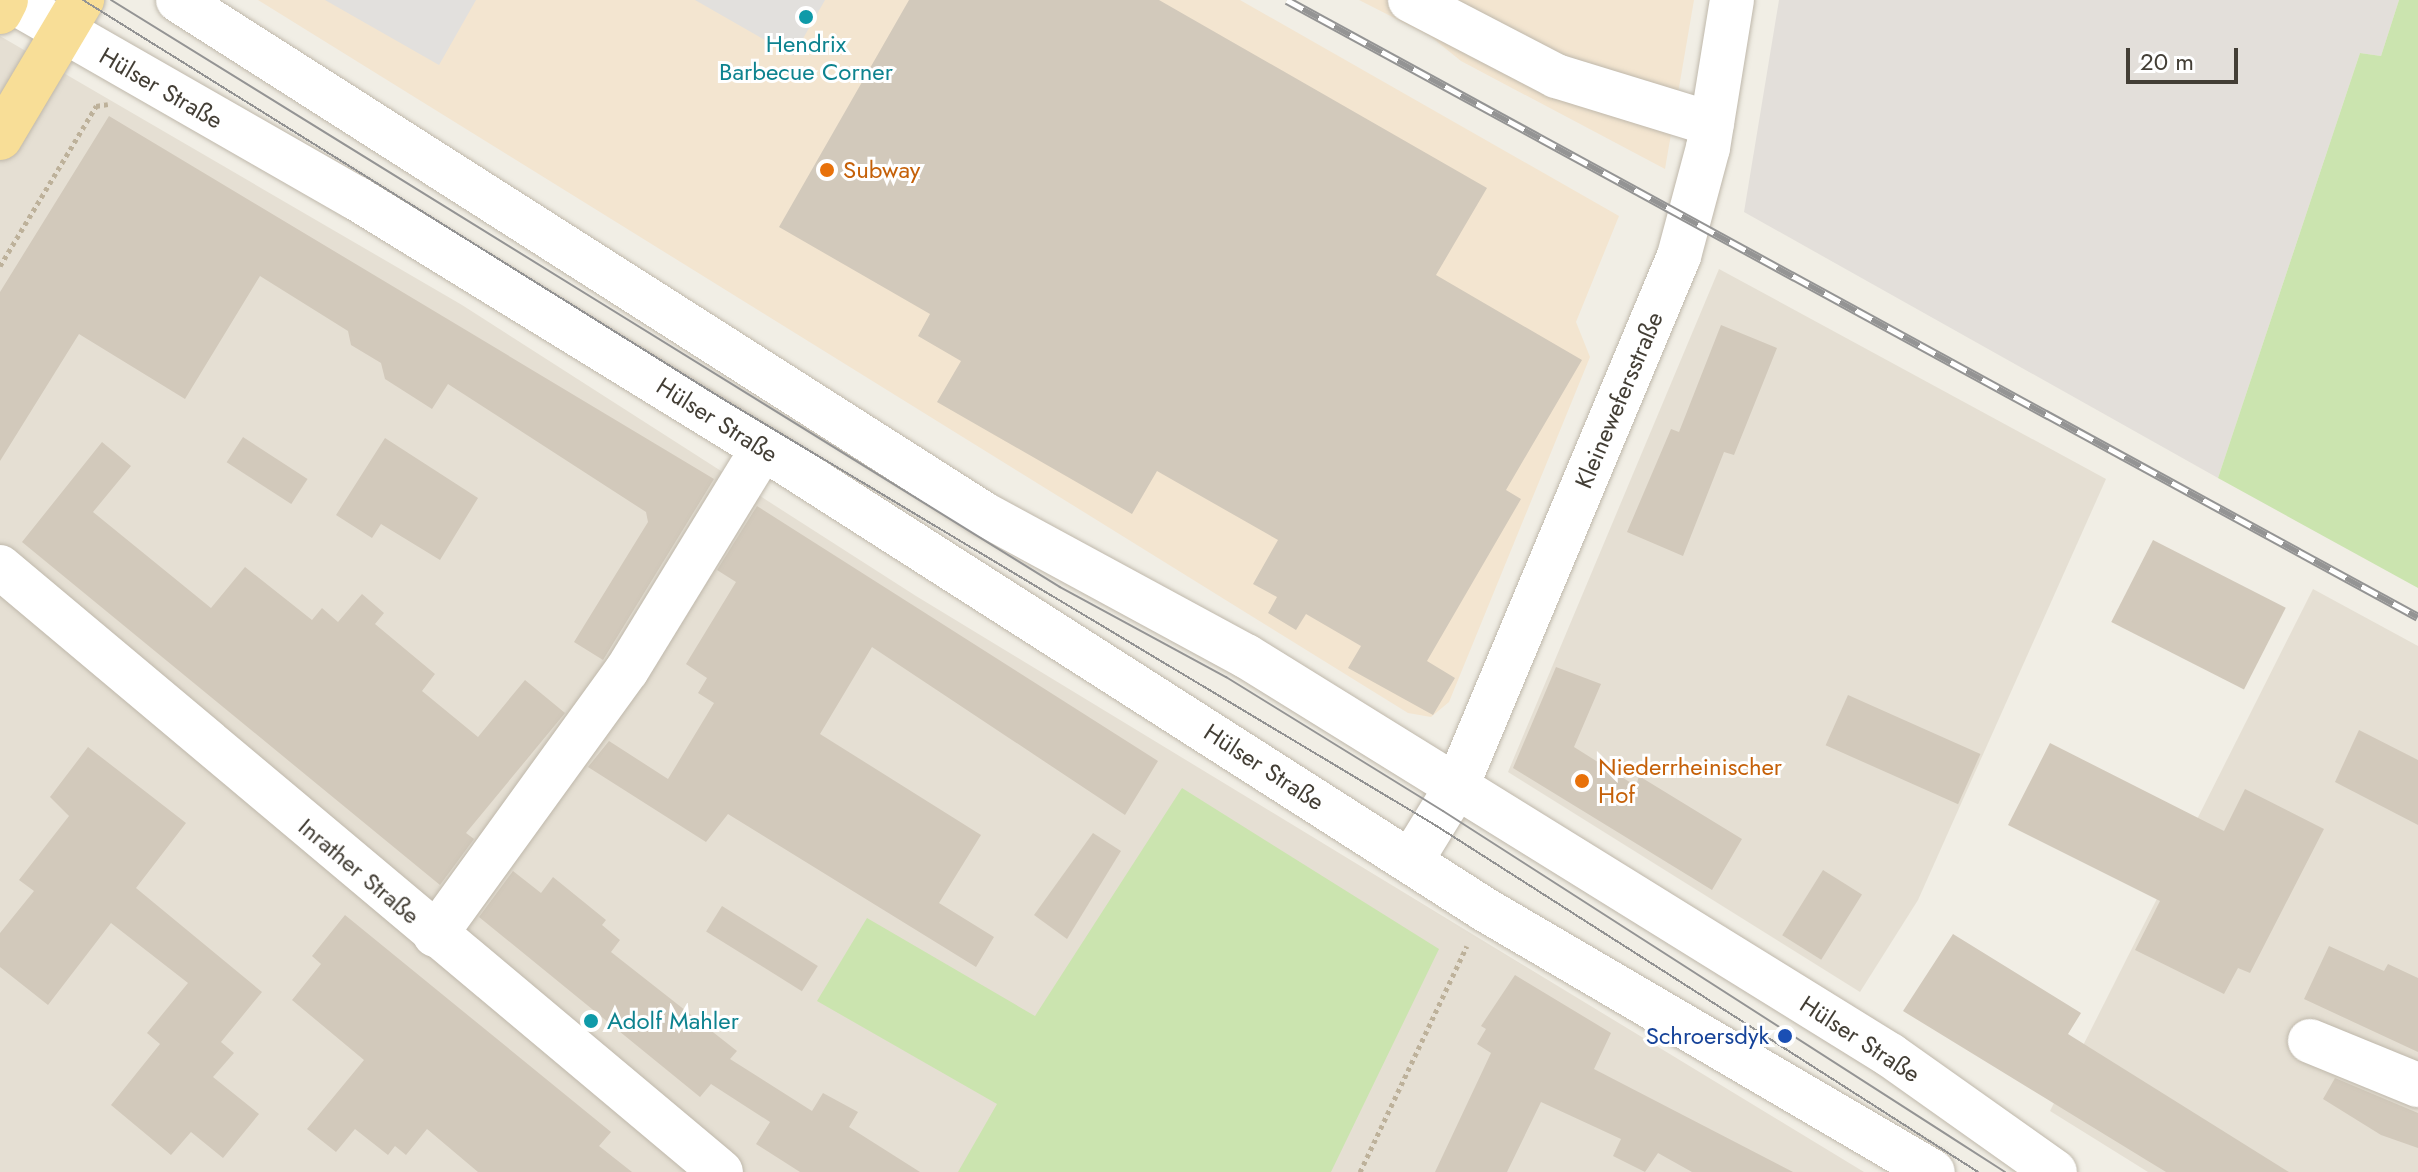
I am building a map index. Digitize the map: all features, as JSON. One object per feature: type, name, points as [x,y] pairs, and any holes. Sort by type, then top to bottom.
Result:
[{"type":"main road","points":[[0,12],[8,0]]},
{"type":"main road","points":[[0,138],[73,16]]},
{"type":"street","name":"Hülser Straße","points":[[8,0],[73,16],[167,92],[356,198],[763,448],[1877,1157],[1933,1172]]},
{"type":"street","name":"Hülser Straße","points":[[178,0],[984,514],[1246,656],[1890,1055],[2055,1172]]},
{"type":"street","points":[[1410,0],[1556,76],[1671,116],[1712,124]]},
{"type":"street","name":"Kleinewefersstraße","points":[[1457,786],[1679,256],[1712,124],[1732,0]]},
{"type":"street","points":[[435,935],[627,670],[763,448]]},
{"type":"street","name":"Inrather Straße","points":[[0,567],[712,1170]]},
{"type":"street","points":[[1411,861],[1457,786]]},
{"type":"street","points":[[2310,1041],[2418,1085]]},
{"type":"path","points":[[0,266],[96,106],[167,92]]},
{"type":"path","points":[[1360,1172],[1484,909]]},
{"type":"shaded area","points":[[258,0],[1240,0],[1619,216],[1576,322],[1590,357],[1449,702],[1431,717],[1408,713]]},
{"type":"shaded area","points":[[325,0],[476,0],[439,65]]},
{"type":"shaded area","points":[[695,0],[825,0],[793,56]]},
{"type":"shaded area","points":[[1359,0],[1694,0],[1665,169],[1461,61],[1430,36]]},
{"type":"shaded area","points":[[1779,0],[2399,0],[2381,56],[2360,53],[2218,478],[1744,212]]},
{"type":"shaded area","points":[[0,36],[462,305],[916,596],[1864,1172],[0,1172]]},
{"type":"shaded area","points":[[1719,269],[2106,479],[1918,900],[1860,992],[1508,772]]},
{"type":"shaded area","points":[[2313,589],[2418,646],[2418,1172],[2148,1172],[2050,1111]]},
{"type":"green space","points":[[2399,0],[2418,0],[2418,588],[2218,478],[2360,53],[2381,56]]},
{"type":"green space","points":[[1182,788],[1439,949],[1331,1172],[958,1172],[997,1104],[817,1001],[867,918],[1035,1016]]},
{"type":"building","points":[[909,0],[1159,0],[1487,188],[1436,275],[1582,360],[1506,490],[1521,499],[1427,661],[1455,678],[1433,715],[1348,668],[1361,646],[1306,614],[1296,630],[1268,613],[1277,597],[1253,584],[1278,540],[1157,471],[1132,514],[937,402],[961,361],[918,336],[930,314],[779,227]]},
{"type":"building","points":[[109,116],[714,479],[603,660],[574,642],[648,522],[646,512],[448,384],[432,409],[385,379],[381,363],[351,345],[348,331],[260,276],[185,399],[79,334],[0,461],[0,292]]},
{"type":"building","points":[[1721,325],[1777,348],[1734,455],[1724,452],[1683,556],[1627,532],[1671,429],[1679,432]]},
{"type":"building","points":[[243,437],[308,479],[291,504],[227,462]]},
{"type":"building","points":[[385,438],[478,498],[440,560],[381,524],[372,538],[336,515]]},
{"type":"building","points":[[102,442],[131,466],[93,512],[211,608],[245,567],[312,620],[322,608],[338,622],[362,594],[384,613],[375,624],[435,674],[422,691],[478,737],[525,680],[565,713],[466,833],[474,839],[440,885],[22,542]]},
{"type":"building","points":[[757,506],[1158,761],[1125,815],[872,647],[820,734],[981,835],[939,903],[994,937],[976,967],[728,814],[706,842],[588,767],[609,741],[668,779],[714,703],[698,693],[707,678],[686,664],[736,582],[717,570]]},
{"type":"building","points":[[2153,540],[2286,608],[2244,690],[2111,622]]},
{"type":"building","name":"Niederrheinischer Hof","points":[[1556,667],[1601,684],[1574,747],[1636,786],[1639,776],[1742,839],[1712,890],[1513,768]]},
{"type":"building","points":[[1848,695],[1980,754],[1958,804],[1826,745]]},
{"type":"building","points":[[2359,730],[2418,760],[2418,825],[2335,782]]},
{"type":"building","points":[[2050,743],[2224,831],[2245,789],[2324,829],[2250,973],[2238,968],[2224,994],[2135,950],[2160,901],[2008,825]]},
{"type":"building","points":[[88,747],[186,823],[136,888],[262,992],[221,1042],[234,1053],[213,1077],[259,1114],[223,1158],[191,1132],[171,1155],[111,1105],[160,1044],[147,1033],[188,983],[111,923],[48,1005],[0,967],[0,933],[34,891],[19,880],[69,816],[50,797]]},
{"type":"building","points":[[1093,833],[1121,851],[1067,939],[1034,915]]},
{"type":"building","points":[[1823,870],[1862,894],[1821,960],[1782,935]]},
{"type":"building","points":[[513,871],[541,893],[553,877],[606,920],[602,925],[620,940],[611,952],[737,1051],[730,1059],[812,1111],[823,1093],[858,1112],[849,1127],[920,1172],[800,1172],[756,1144],[770,1122],[711,1084],[700,1097],[479,917]]},
{"type":"building","points":[[722,906],[818,966],[802,991],[706,931]]},
{"type":"building","points":[[345,915],[611,1132],[599,1146],[632,1172],[478,1172],[427,1129],[406,1155],[395,1146],[388,1155],[355,1129],[336,1152],[307,1129],[364,1060],[292,1000],[321,964],[312,956]]},
{"type":"building","points":[[1953,934],[2081,1013],[2068,1034],[2289,1172],[2166,1172],[1903,1011]]},
{"type":"building","points":[[2329,946],[2384,971],[2388,964],[2418,978],[2418,1052],[2304,999]]},
{"type":"building","points":[[1515,975],[1611,1033],[1594,1069],[1793,1172],[1692,1172],[1658,1153],[1645,1172],[1613,1156],[1621,1139],[1541,1102],[1507,1172],[1435,1172],[1491,1053],[1477,1044],[1486,1029],[1481,1026]]},
{"type":"building","points":[[2335,1078],[2418,1113],[2418,1148],[2381,1135],[2323,1099]]},
{"type":"tram line","points":[[83,0],[723,399],[1435,825],[1978,1172]]},
{"type":"tram line","points":[[111,0],[1060,587],[1226,677],[1443,811],[2005,1172]]},
{"type":"railway","points":[[1287,0],[2418,617]]},
{"type":"place","name":"Hendrix Barbecue Corner","points":[[806,17]]},
{"type":"place","name":"Subway","points":[[827,170]]},
{"type":"place","name":"Niederrheinischer Hof","points":[[1582,781]]},
{"type":"place","name":"Adolf Mahler","points":[[591,1021]]},
{"type":"place","name":"Schroersdyk","points":[[1785,1036]]}]
